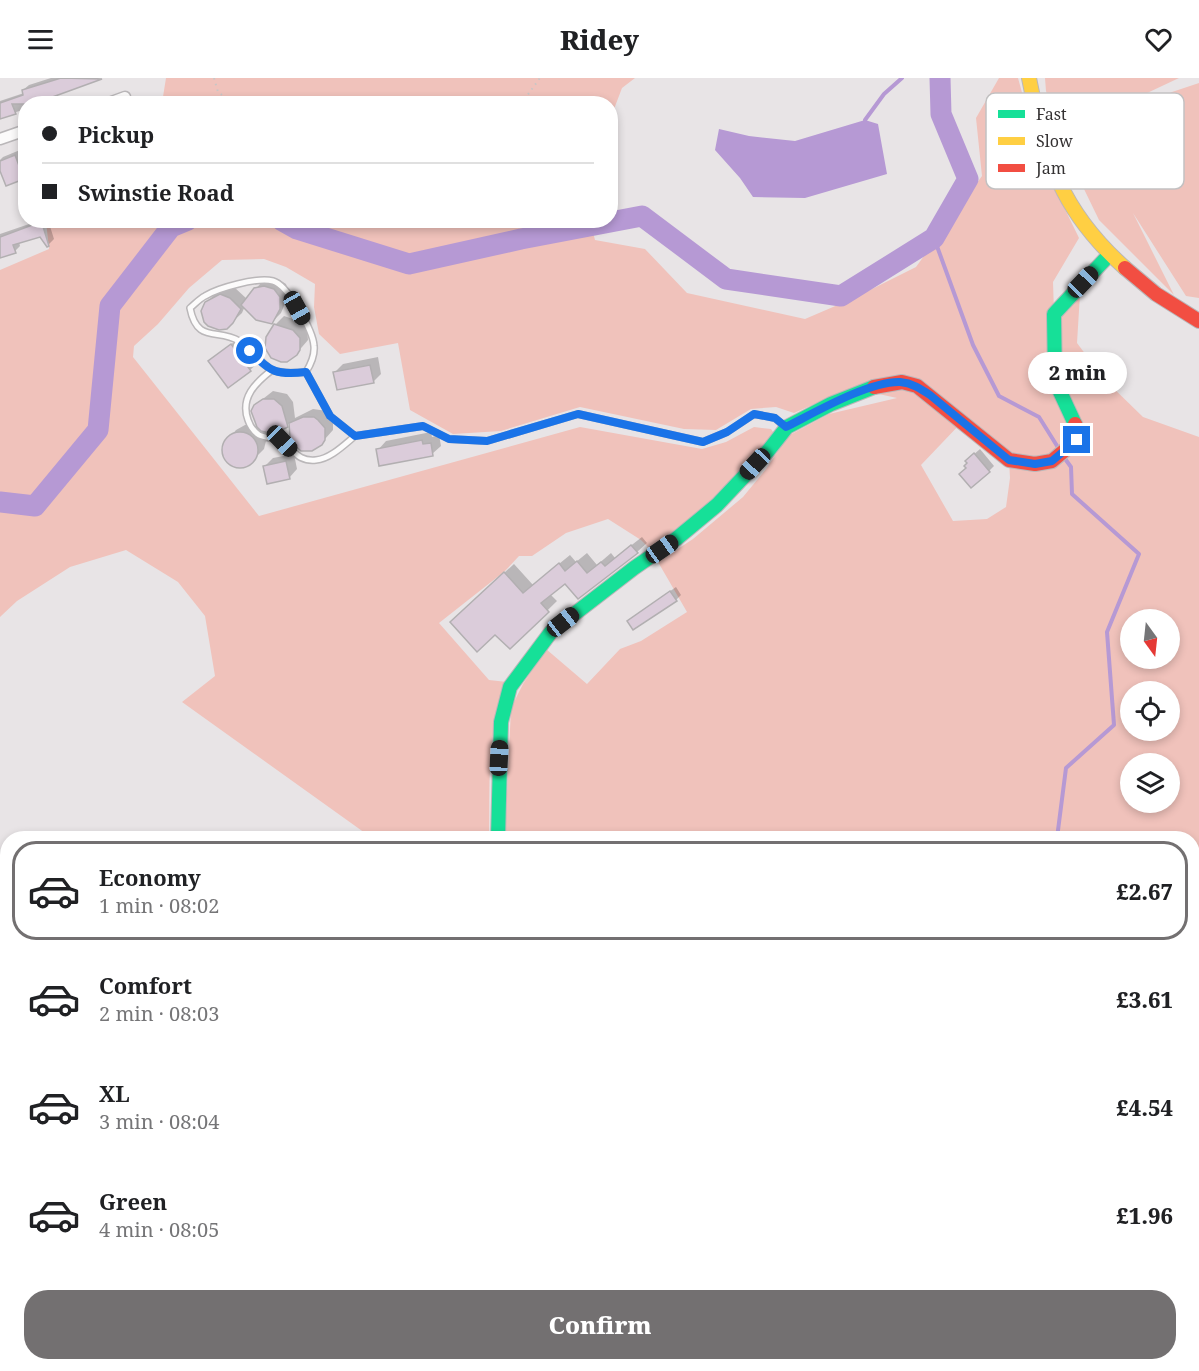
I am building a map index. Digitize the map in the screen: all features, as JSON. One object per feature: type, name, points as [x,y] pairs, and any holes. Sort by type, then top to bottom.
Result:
[{"type":"street","points":[[1029,78],[1032,93]]},
{"type":"street","points":[[0,139],[18,133]]},
{"type":"street","points":[[1062,189],[1081,222],[1109,255],[1170,306],[1199,321]]},
{"type":"street","points":[[498,831],[501,722],[510,687],[528,660],[550,632],[676,539],[717,505],[768,451],[786,427],[831,404],[881,385],[902,382],[917,386],[930,395],[1009,460],[1035,464],[1055,458],[1077,440],[1078,430],[1055,381],[1054,314],[1109,255]]},
{"type":"lane","points":[[272,280],[289,293],[314,344],[314,359],[306,372],[287,374],[265,367],[237,340],[205,333],[193,319],[190,308],[202,297],[220,289],[272,280]]},
{"type":"lane","points":[[272,370],[249,392],[246,416],[250,426],[257,434],[282,441],[291,451],[304,459],[317,460],[340,449],[355,436],[423,426],[449,439],[487,441],[578,414],[703,442],[727,432],[754,414],[775,418],[786,427]]},
{"type":"lane","points":[[306,372],[330,416],[355,436]]},
{"type":"path","points":[[214,78],[218,92],[223,96]]},
{"type":"path","points":[[527,96],[540,78]]},
{"type":"shaded area","points":[[166,78],[635,78],[622,88],[618,99],[618,96],[163,96]]},
{"type":"shaded area","points":[[999,78],[1018,78],[1022,93],[990,93]]},
{"type":"shaded area","points":[[1045,78],[1179,78],[1147,93],[1047,93]]},
{"type":"shaded area","points":[[1199,83],[1199,298],[1186,296],[1133,213],[1174,295],[1099,220],[1084,189],[1184,189],[1184,93],[1170,93]]},
{"type":"shaded area","points":[[986,101],[986,189],[1055,189],[1079,238],[1053,282],[1054,313],[1080,294],[1077,343],[1104,379],[1143,417],[1199,437],[1199,831],[505,831],[511,708],[523,684],[546,649],[587,684],[620,649],[641,641],[687,612],[658,562],[693,539],[743,497],[766,469],[788,436],[829,414],[897,398],[851,388],[794,413],[776,407],[751,409],[716,430],[684,429],[580,407],[501,431],[453,434],[410,410],[398,343],[340,354],[319,334],[314,307],[315,284],[286,267],[264,259],[222,260],[189,288],[158,324],[134,346],[133,357],[259,516],[580,427],[702,449],[726,442],[754,427],[771,429],[775,435],[696,515],[649,548],[641,540],[608,519],[566,533],[532,556],[519,556],[505,571],[439,623],[489,680],[507,682],[495,720],[492,739],[489,831],[362,831],[182,702],[215,676],[205,616],[178,582],[126,550],[70,567],[17,601],[0,617],[0,270],[49,249],[47,228],[592,228],[595,240],[645,249],[687,293],[805,319],[916,267],[982,176],[976,118]],"holes":[[[962,422],[1009,460],[1010,478],[1006,507],[987,519],[953,521],[921,465]]]},
{"type":"shaded area","points":[[865,120],[878,124],[887,174],[805,198],[753,197],[740,178],[715,150],[719,129],[749,136],[795,141]]},
{"type":"building","points":[[61,78],[102,79],[55,96],[20,96],[23,95],[22,90]]},
{"type":"building","points":[[18,97],[18,104],[12,104],[16,114],[0,119],[0,103]]},
{"type":"building","points":[[15,155],[18,163],[18,181],[6,186],[0,171],[0,161]]},
{"type":"building","points":[[24,228],[43,228],[49,246],[47,247],[40,237],[13,245],[16,253],[0,258],[0,237]]},
{"type":"building","points":[[264,286],[274,289],[280,297],[280,309],[272,324],[256,320],[241,305],[254,288]]},
{"type":"building","points":[[220,294],[230,298],[241,309],[227,329],[219,330],[204,322],[201,311],[205,302]]},
{"type":"building","points":[[274,324],[293,330],[300,338],[300,350],[287,362],[271,358],[265,348],[266,337]]},
{"type":"building","points":[[231,344],[251,371],[228,388],[208,361]]},
{"type":"building","points":[[370,365],[374,383],[337,390],[333,372]]},
{"type":"building","points":[[263,399],[274,399],[282,406],[288,427],[273,434],[261,431],[257,427],[251,411],[254,405]]},
{"type":"building","points":[[303,417],[314,417],[325,428],[325,440],[322,445],[312,451],[301,451],[290,438],[289,423]]},
{"type":"building","points":[[240,432],[253,437],[258,450],[253,463],[240,468],[227,463],[222,450],[227,437]]},
{"type":"building","points":[[422,440],[423,444],[431,443],[433,456],[379,466],[376,449]]},
{"type":"building","points":[[974,453],[990,472],[971,488],[959,474],[966,468],[965,461]]},
{"type":"building","points":[[286,461],[290,479],[267,484],[263,466]]},
{"type":"building","points":[[631,545],[638,553],[578,599],[565,584],[541,603],[549,612],[510,649],[495,635],[477,652],[450,622],[504,572],[523,593],[559,563],[565,571],[577,561],[587,573],[601,562],[605,566]]},
{"type":"building","points":[[670,591],[677,601],[633,630],[627,621]]},
{"type":"waterway","points":[[865,120],[884,94],[902,78]]},
{"type":"waterway","points":[[618,221],[642,216],[726,279],[841,296],[934,238],[968,179],[941,114],[940,78]]},
{"type":"waterway","points":[[0,502],[35,506],[98,430],[110,306],[170,228]]},
{"type":"waterway","points":[[295,228],[409,264],[579,228]]},
{"type":"waterway","points":[[934,238],[973,345],[999,396],[1039,417],[1059,449]]},
{"type":"waterway","points":[[1058,831],[1066,768],[1114,725],[1107,632],[1139,554],[1072,494],[1071,467],[1063,456]]},
{"type":"traffic: fast","points":[[1075,424],[1055,381],[1054,314],[1109,255]]},
{"type":"traffic: fast","points":[[498,831],[501,722],[510,687],[551,632],[634,568],[676,539],[717,505],[768,451],[787,427],[831,404],[874,387]]},
{"type":"traffic: slow","points":[[1029,78],[1032,93]]},
{"type":"traffic: slow","points":[[1063,189],[1085,226],[1125,268]]},
{"type":"traffic: jam","points":[[1125,268],[1156,294],[1199,321]]},
{"type":"traffic: jam","points":[[874,387],[902,382],[917,386],[1009,460],[1035,464],[1052,461],[1077,440],[1078,430],[1075,424]]},
{"type":"route","points":[[250,351],[265,367],[276,372],[287,374],[306,372],[330,416],[355,436],[423,426],[449,439],[487,441],[578,414],[703,442],[727,432],[754,414],[775,418],[786,427],[831,404],[872,388],[902,382],[917,386],[930,395],[1009,460],[1035,464],[1052,461],[1077,440]]}]
